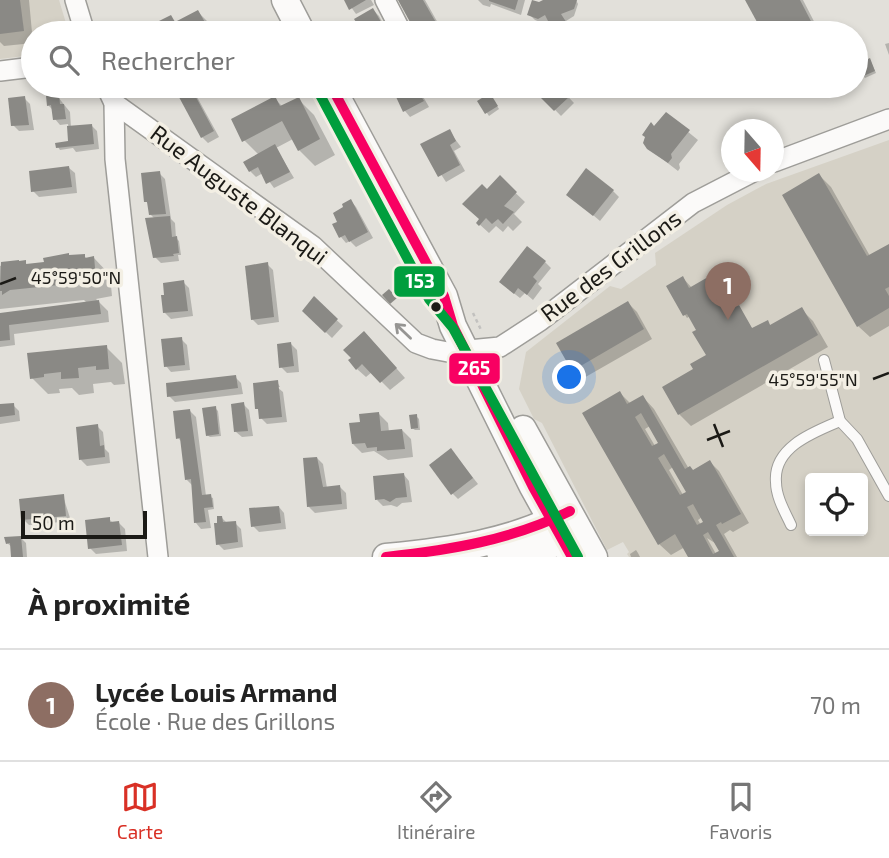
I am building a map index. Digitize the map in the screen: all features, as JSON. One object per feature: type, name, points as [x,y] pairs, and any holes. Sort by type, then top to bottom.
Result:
[{"type":"main road","points":[[285,0],[296,21]]},
{"type":"main road","points":[[337,98],[444,296],[453,326],[473,351],[568,533],[594,557]]},
{"type":"main road","points":[[386,557],[456,550],[474,543],[517,535],[568,533]]},
{"type":"street","points":[[75,0],[81,21]]},
{"type":"street","points":[[385,0],[396,21]]},
{"type":"street","points":[[0,71],[21,68]]},
{"type":"street","points":[[110,98],[158,557]]},
{"type":"street","name":"Rue Auguste Blanqui","points":[[115,98],[313,246],[416,343],[432,349],[473,351]]},
{"type":"street","points":[[784,158],[889,119]]},
{"type":"street","name":"Rue des Grillons","points":[[473,351],[500,347],[540,321],[693,203],[734,182]]},
{"type":"lane","points":[[824,360],[840,421],[857,439],[889,496]]},
{"type":"lane","points":[[791,525],[776,483],[778,467],[791,447],[815,431],[840,421]]},
{"type":"shaded area","points":[[0,0],[59,0],[65,21],[21,21],[21,56],[0,59]]},
{"type":"shaded area","points":[[889,140],[889,557],[629,557],[623,542],[607,550],[542,423],[534,419],[519,389],[526,352],[610,286],[621,289],[656,265],[655,253],[727,205],[766,184],[784,182],[784,178]]},
{"type":"building","points":[[0,0],[20,0],[21,31],[0,34]]},
{"type":"building","points":[[344,0],[366,0],[349,10]]},
{"type":"building","points":[[398,0],[423,0],[435,21],[409,21]]},
{"type":"building","points":[[489,0],[518,0],[515,10],[489,1]]},
{"type":"building","points":[[532,0],[577,0],[574,9],[561,14],[566,21],[548,21],[545,15],[538,19],[527,15]]},
{"type":"building","points":[[745,0],[800,0],[811,21],[756,21]]},
{"type":"building","points":[[373,8],[380,21],[355,21],[354,19]]},
{"type":"building","points":[[198,10],[204,21],[177,21]]},
{"type":"building","points":[[171,15],[174,21],[159,21]]},
{"type":"building","points":[[870,58],[875,71],[868,74]]},
{"type":"building","points":[[8,98],[25,98],[29,125],[11,126]]},
{"type":"building","points":[[46,98],[59,98],[60,104],[64,104],[66,119],[53,120],[51,105],[47,106]]},
{"type":"building","points":[[179,98],[196,98],[214,131],[201,138]]},
{"type":"building","points":[[271,98],[276,98],[280,106],[300,98],[320,139],[298,151],[282,121],[242,142],[231,119]]},
{"type":"building","points":[[397,98],[422,98],[424,101],[403,112]]},
{"type":"building","points":[[493,98],[498,106],[485,114],[477,101]]},
{"type":"building","points":[[541,98],[568,98],[554,111]]},
{"type":"building","points":[[666,112],[690,130],[671,154],[672,158],[668,163],[647,149],[643,143],[645,137],[642,135],[651,122],[654,126]]},
{"type":"building","points":[[92,124],[94,144],[56,148],[55,143],[68,141],[67,126]]},
{"type":"building","points":[[450,129],[456,141],[450,145],[460,165],[438,177],[420,144]]},
{"type":"building","points":[[275,144],[290,172],[266,184],[258,167],[249,172],[243,162]]},
{"type":"building","points":[[69,166],[72,187],[31,192],[29,171]]},
{"type":"building","points":[[586,168],[614,190],[593,216],[566,195]]},
{"type":"building","points":[[160,171],[166,214],[149,215],[147,202],[144,202],[141,173]]},
{"type":"building","points":[[819,173],[867,256],[889,244],[889,287],[885,289],[889,296],[889,308],[857,327],[782,195]]},
{"type":"building","points":[[500,175],[517,192],[504,206],[514,212],[503,224],[498,219],[492,224],[486,218],[479,226],[476,223],[479,219],[462,204],[482,184],[487,189]]},
{"type":"building","points":[[351,199],[368,232],[349,242],[345,235],[339,238],[332,224],[337,222],[333,213]]},
{"type":"building","points":[[170,216],[172,237],[177,236],[179,253],[153,258],[145,218]]},
{"type":"building","points":[[527,246],[546,261],[533,277],[537,281],[527,295],[518,288],[514,294],[499,282]]},
{"type":"building","points":[[69,253],[85,254],[85,258],[94,256],[96,280],[75,283],[71,287],[68,287],[68,284],[10,290],[2,295],[1,262],[44,262],[43,258]]},
{"type":"building","points":[[268,262],[274,317],[251,320],[245,266]]},
{"type":"building","points":[[715,273],[735,307],[739,305],[752,328],[768,320],[770,325],[802,307],[818,335],[678,415],[662,387],[693,369],[690,364],[706,355],[692,332],[696,330],[687,314],[683,316],[666,286],[683,276],[689,288]]},
{"type":"building","points":[[184,280],[188,311],[163,313],[163,283]]},
{"type":"building","points":[[389,289],[397,298],[390,304],[382,295]]},
{"type":"building","points":[[314,296],[338,319],[325,333],[302,311]]},
{"type":"building","points":[[99,300],[101,314],[9,325],[10,340],[0,341],[0,313]]},
{"type":"building","points":[[628,301],[644,329],[572,371],[556,343]]},
{"type":"building","points":[[364,331],[397,368],[380,383],[362,364],[356,370],[348,360],[351,358],[343,350]]},
{"type":"building","points":[[182,337],[185,365],[164,367],[161,339]]},
{"type":"building","points":[[291,342],[294,366],[279,368],[277,344]]},
{"type":"building","points":[[107,345],[109,369],[96,370],[96,366],[78,368],[79,378],[61,379],[61,372],[30,379],[27,353]]},
{"type":"building","points":[[236,375],[238,388],[167,397],[166,383]]},
{"type":"building","points":[[278,380],[282,417],[259,419],[258,409],[255,409],[253,383]]},
{"type":"building","points":[[620,391],[627,404],[643,395],[685,469],[690,466],[693,470],[710,460],[741,514],[716,525],[734,557],[688,557],[675,534],[658,545],[582,413]],"holes":[[[641,413],[658,443],[652,446],[635,417]],[[664,454],[686,492],[680,495],[658,458]],[[693,504],[703,522],[697,525],[687,507]],[[708,532],[719,551],[713,554],[703,535]]]},
{"type":"building","points":[[244,402],[248,431],[234,432],[231,404]]},
{"type":"building","points":[[14,403],[15,415],[0,417],[0,404]]},
{"type":"building","points":[[216,406],[219,434],[206,436],[202,408]]},
{"type":"building","points":[[190,409],[202,495],[211,494],[213,507],[204,508],[206,522],[194,523],[191,479],[185,480],[180,438],[176,439],[173,411]]},
{"type":"building","points":[[379,412],[381,431],[402,429],[405,449],[377,451],[377,447],[367,448],[365,443],[352,444],[349,423],[360,422],[359,414]]},
{"type":"building","points":[[417,414],[418,428],[411,429],[409,415]]},
{"type":"building","points":[[98,424],[100,446],[104,445],[105,457],[79,460],[76,427]]},
{"type":"building","points":[[451,448],[473,478],[451,495],[429,465]]},
{"type":"building","points":[[317,457],[323,487],[340,485],[342,504],[307,507],[303,458]]},
{"type":"building","points":[[404,473],[407,497],[396,498],[390,502],[384,499],[375,500],[373,476]]},
{"type":"building","points":[[64,494],[66,516],[21,520],[19,499]]},
{"type":"building","points":[[279,506],[281,523],[251,527],[249,508]]},
{"type":"building","points":[[217,516],[222,516],[223,522],[236,521],[238,542],[216,545],[214,523],[217,523]]},
{"type":"building","points":[[110,517],[110,522],[119,521],[122,545],[88,549],[85,520]]},
{"type":"building","points":[[21,536],[23,557],[11,557],[10,543],[6,544],[4,537]]},
{"type":"transit line","name":"153","points":[[322,98],[429,299],[453,328],[578,557]]},
{"type":"transit line","name":"265","points":[[337,98],[444,296],[453,326],[533,487],[572,557]]},
{"type":"transit line","name":"265","points":[[386,557],[480,542],[526,529],[570,511]]},
{"type":"place","name":"Lycée Louis Armand","points":[[728,320]]}]
